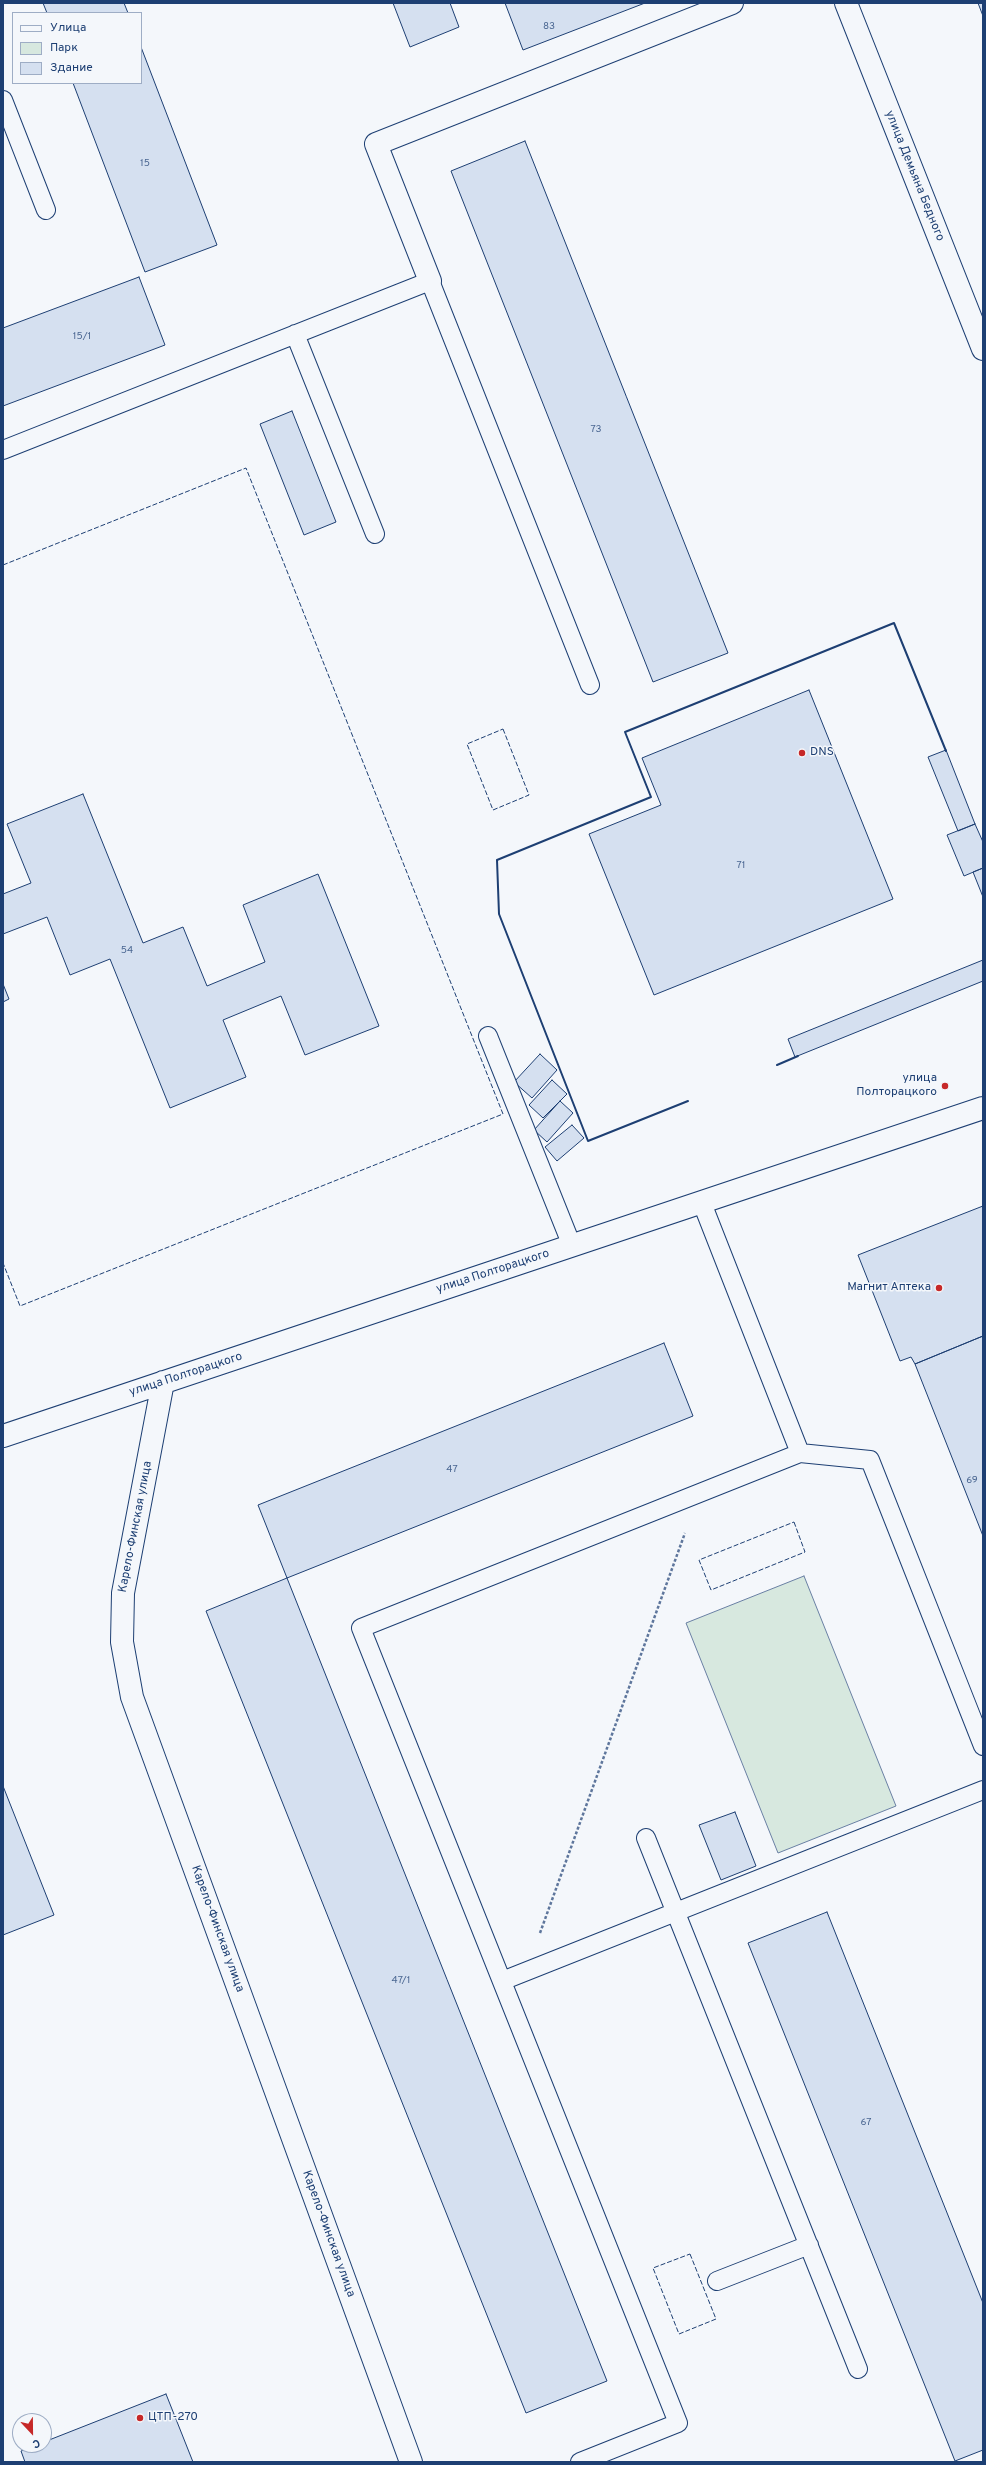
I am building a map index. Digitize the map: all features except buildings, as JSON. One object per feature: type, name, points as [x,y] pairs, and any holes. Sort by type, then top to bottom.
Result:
[{"type":"street","points":[[430,281],[376,144],[732,3]]},
{"type":"street","name":"улица Демьяна Бедного","points":[[846,3],[983,349]]},
{"type":"street","name":"улица Полторацкого","points":[[3,1436],[983,1108]]},
{"type":"street","name":"Карело-Финская улица","points":[[163,1382],[123,1593],[122,1642],[132,1697],[411,2462]]},
{"type":"lane","points":[[3,100],[46,210]]},
{"type":"lane","points":[[3,450],[430,281],[590,685]]},
{"type":"lane","points":[[295,334],[375,534]]},
{"type":"lane","points":[[488,1036],[572,1246]]},
{"type":"lane","points":[[702,1203],[800,1453]]},
{"type":"lane","points":[[580,2462],[678,2423],[361,1628],[800,1453],[870,1460],[983,1746]]},
{"type":"lane","points":[[502,1981],[983,1790]]},
{"type":"lane","points":[[646,1838],[858,2369]]},
{"type":"lane","points":[[717,2281],[808,2245]]},
{"type":"path","points":[[525,1972],[700,1493]]},
{"type":"green space","points":[[804,1576],[896,1806],[778,1853],[686,1623]]},
{"type":"fence","points":[[3,565],[246,468],[503,1114],[20,1306],[3,1263]]},
{"type":"fence","points":[[503,729],[529,795],[493,810],[467,744],[503,729]]},
{"type":"fence","points":[[794,1522],[805,1552],[711,1590],[699,1560],[794,1522]]},
{"type":"fence","points":[[690,2254],[716,2319],[679,2334],[653,2268],[690,2254]]},
{"type":"wall","points":[[688,1101],[588,1141],[499,914],[497,860],[651,797],[625,732],[894,623],[946,751]]},
{"type":"wall","points":[[777,1065],[798,1056]]},
{"type":"place","name":"DNS","points":[[802,753]]},
{"type":"place","name":"улица Полторацкого","points":[[945,1086]]},
{"type":"place","name":"Магнит Аптека","points":[[939,1288]]},
{"type":"place","name":"ЦТП-270","points":[[140,2418]]}]
